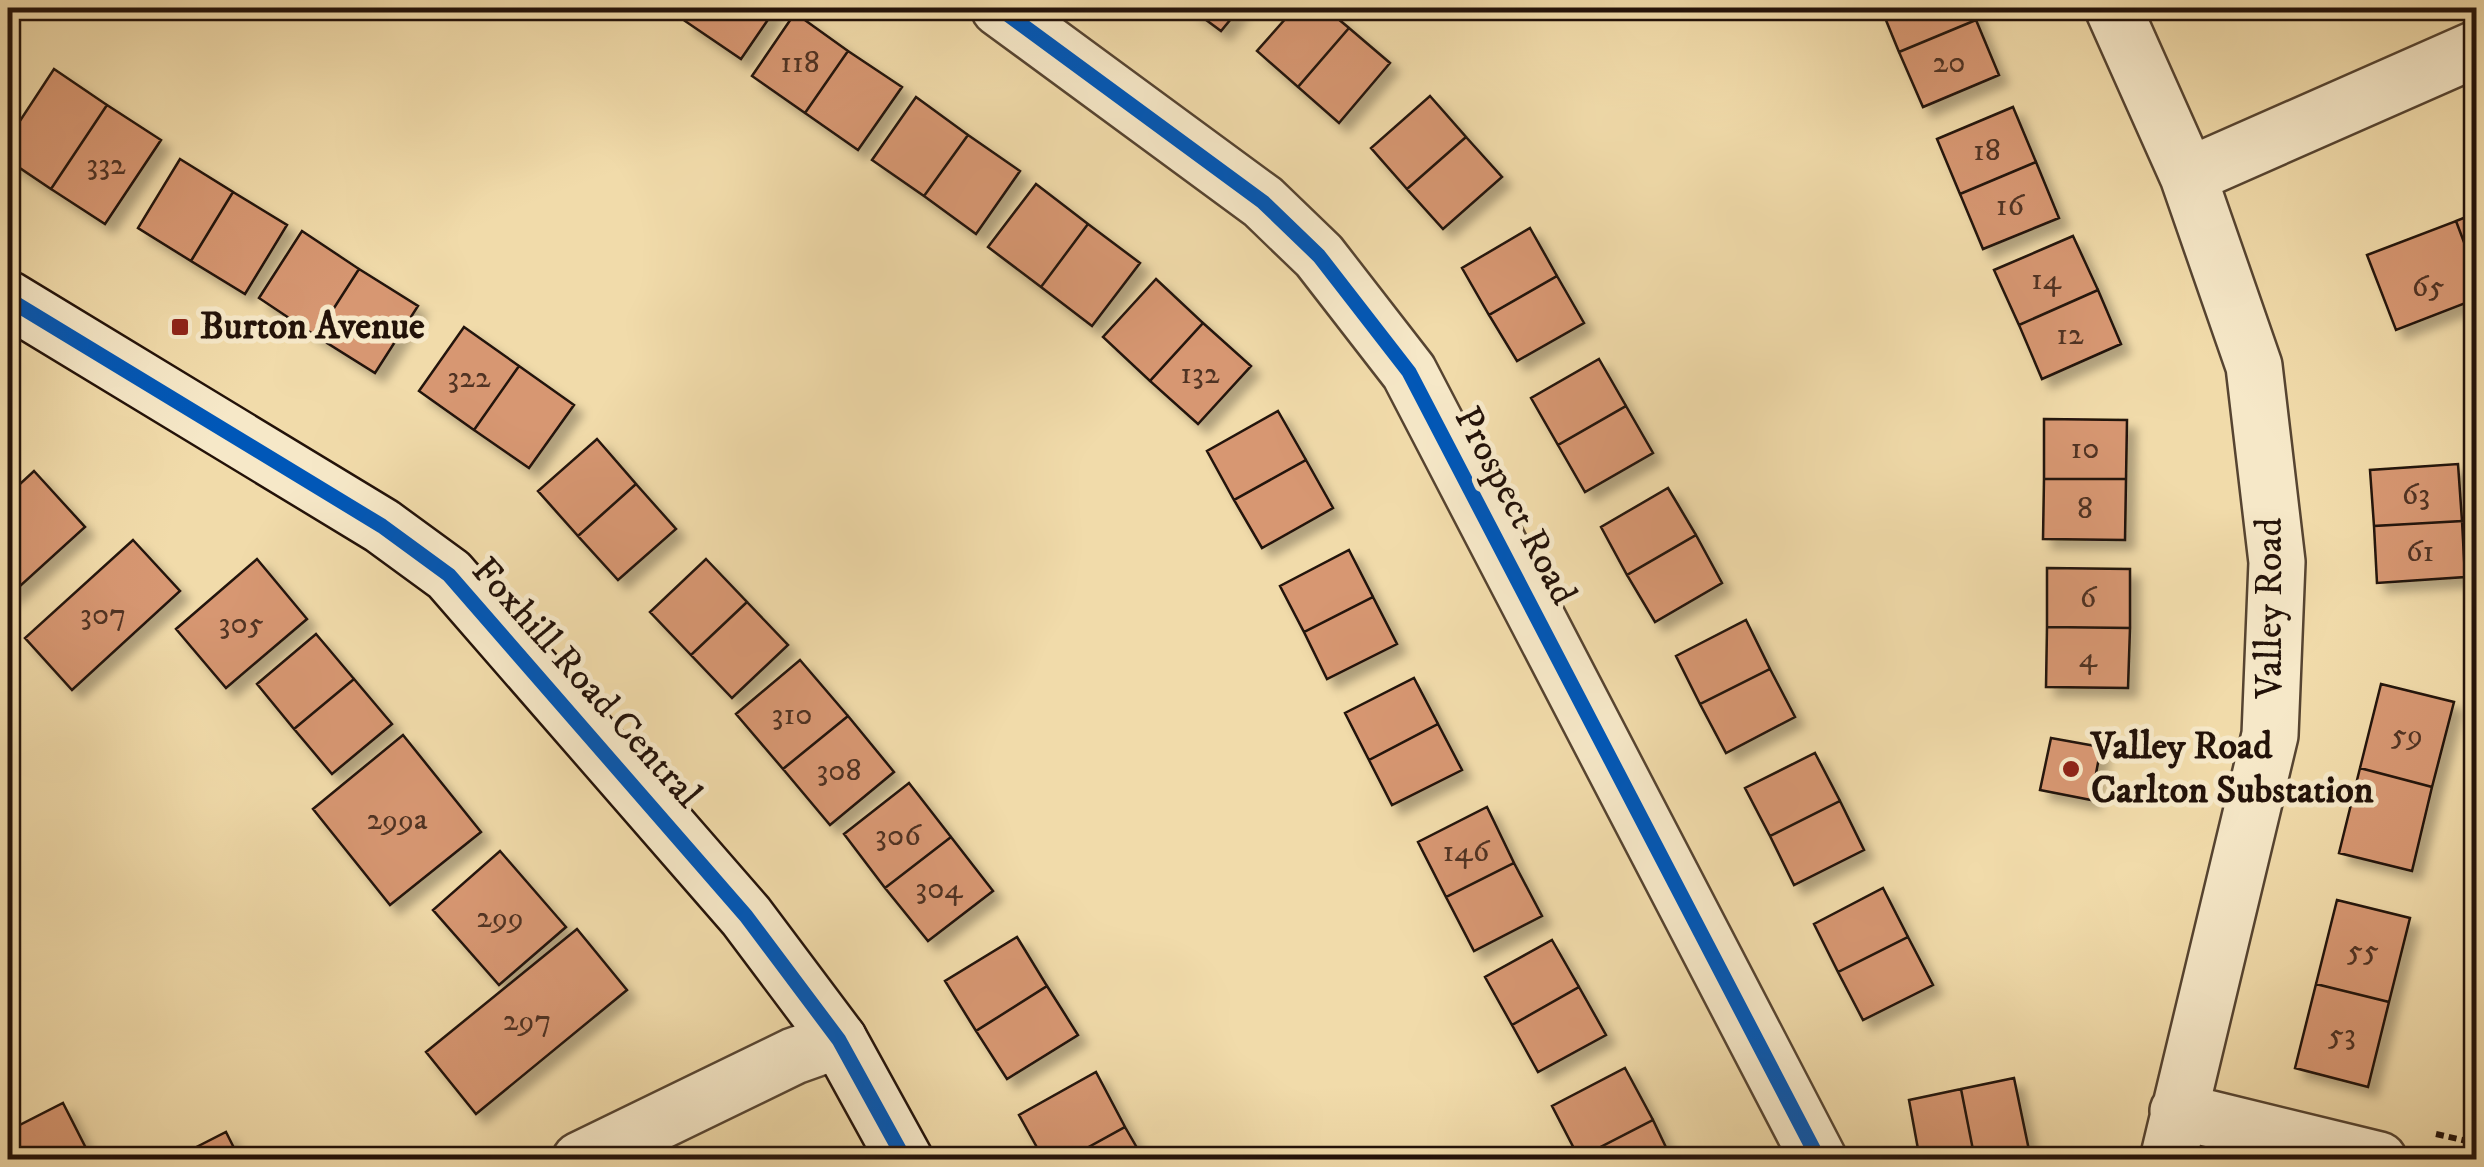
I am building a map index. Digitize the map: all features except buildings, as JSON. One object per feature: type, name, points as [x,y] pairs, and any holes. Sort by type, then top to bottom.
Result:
[{"type":"street","name":"Prospect Road","points":[[999,8],[1263,202],[1319,256],[1371,318],[1409,372],[1819,1160]]},
{"type":"street","name":"Valley Road","points":[[2113,8],[2188,176],[2254,366],[2276,562],[2270,735],[2173,1136]]},
{"type":"street","points":[[2188,176],[2476,49]]},
{"type":"street","name":"Foxhill Road Central","points":[[8,299],[382,526],[448,575],[746,916],[839,1040],[905,1160]]},
{"type":"street","points":[[580,1160],[794,1056],[839,1040]]},
{"type":"street","points":[[2173,1136],[2379,1160]]},
{"type":"cycle path","points":[[999,8],[1263,202],[1319,256],[1409,372],[1819,1160]]},
{"type":"cycle path","points":[[8,299],[382,526],[449,575],[746,916],[839,1040],[905,1160]]},
{"type":"place","name":"Burton Avenue","points":[[180,327]]},
{"type":"place","name":"Valley Road Carlton Substation","points":[[2071,769]]}]
